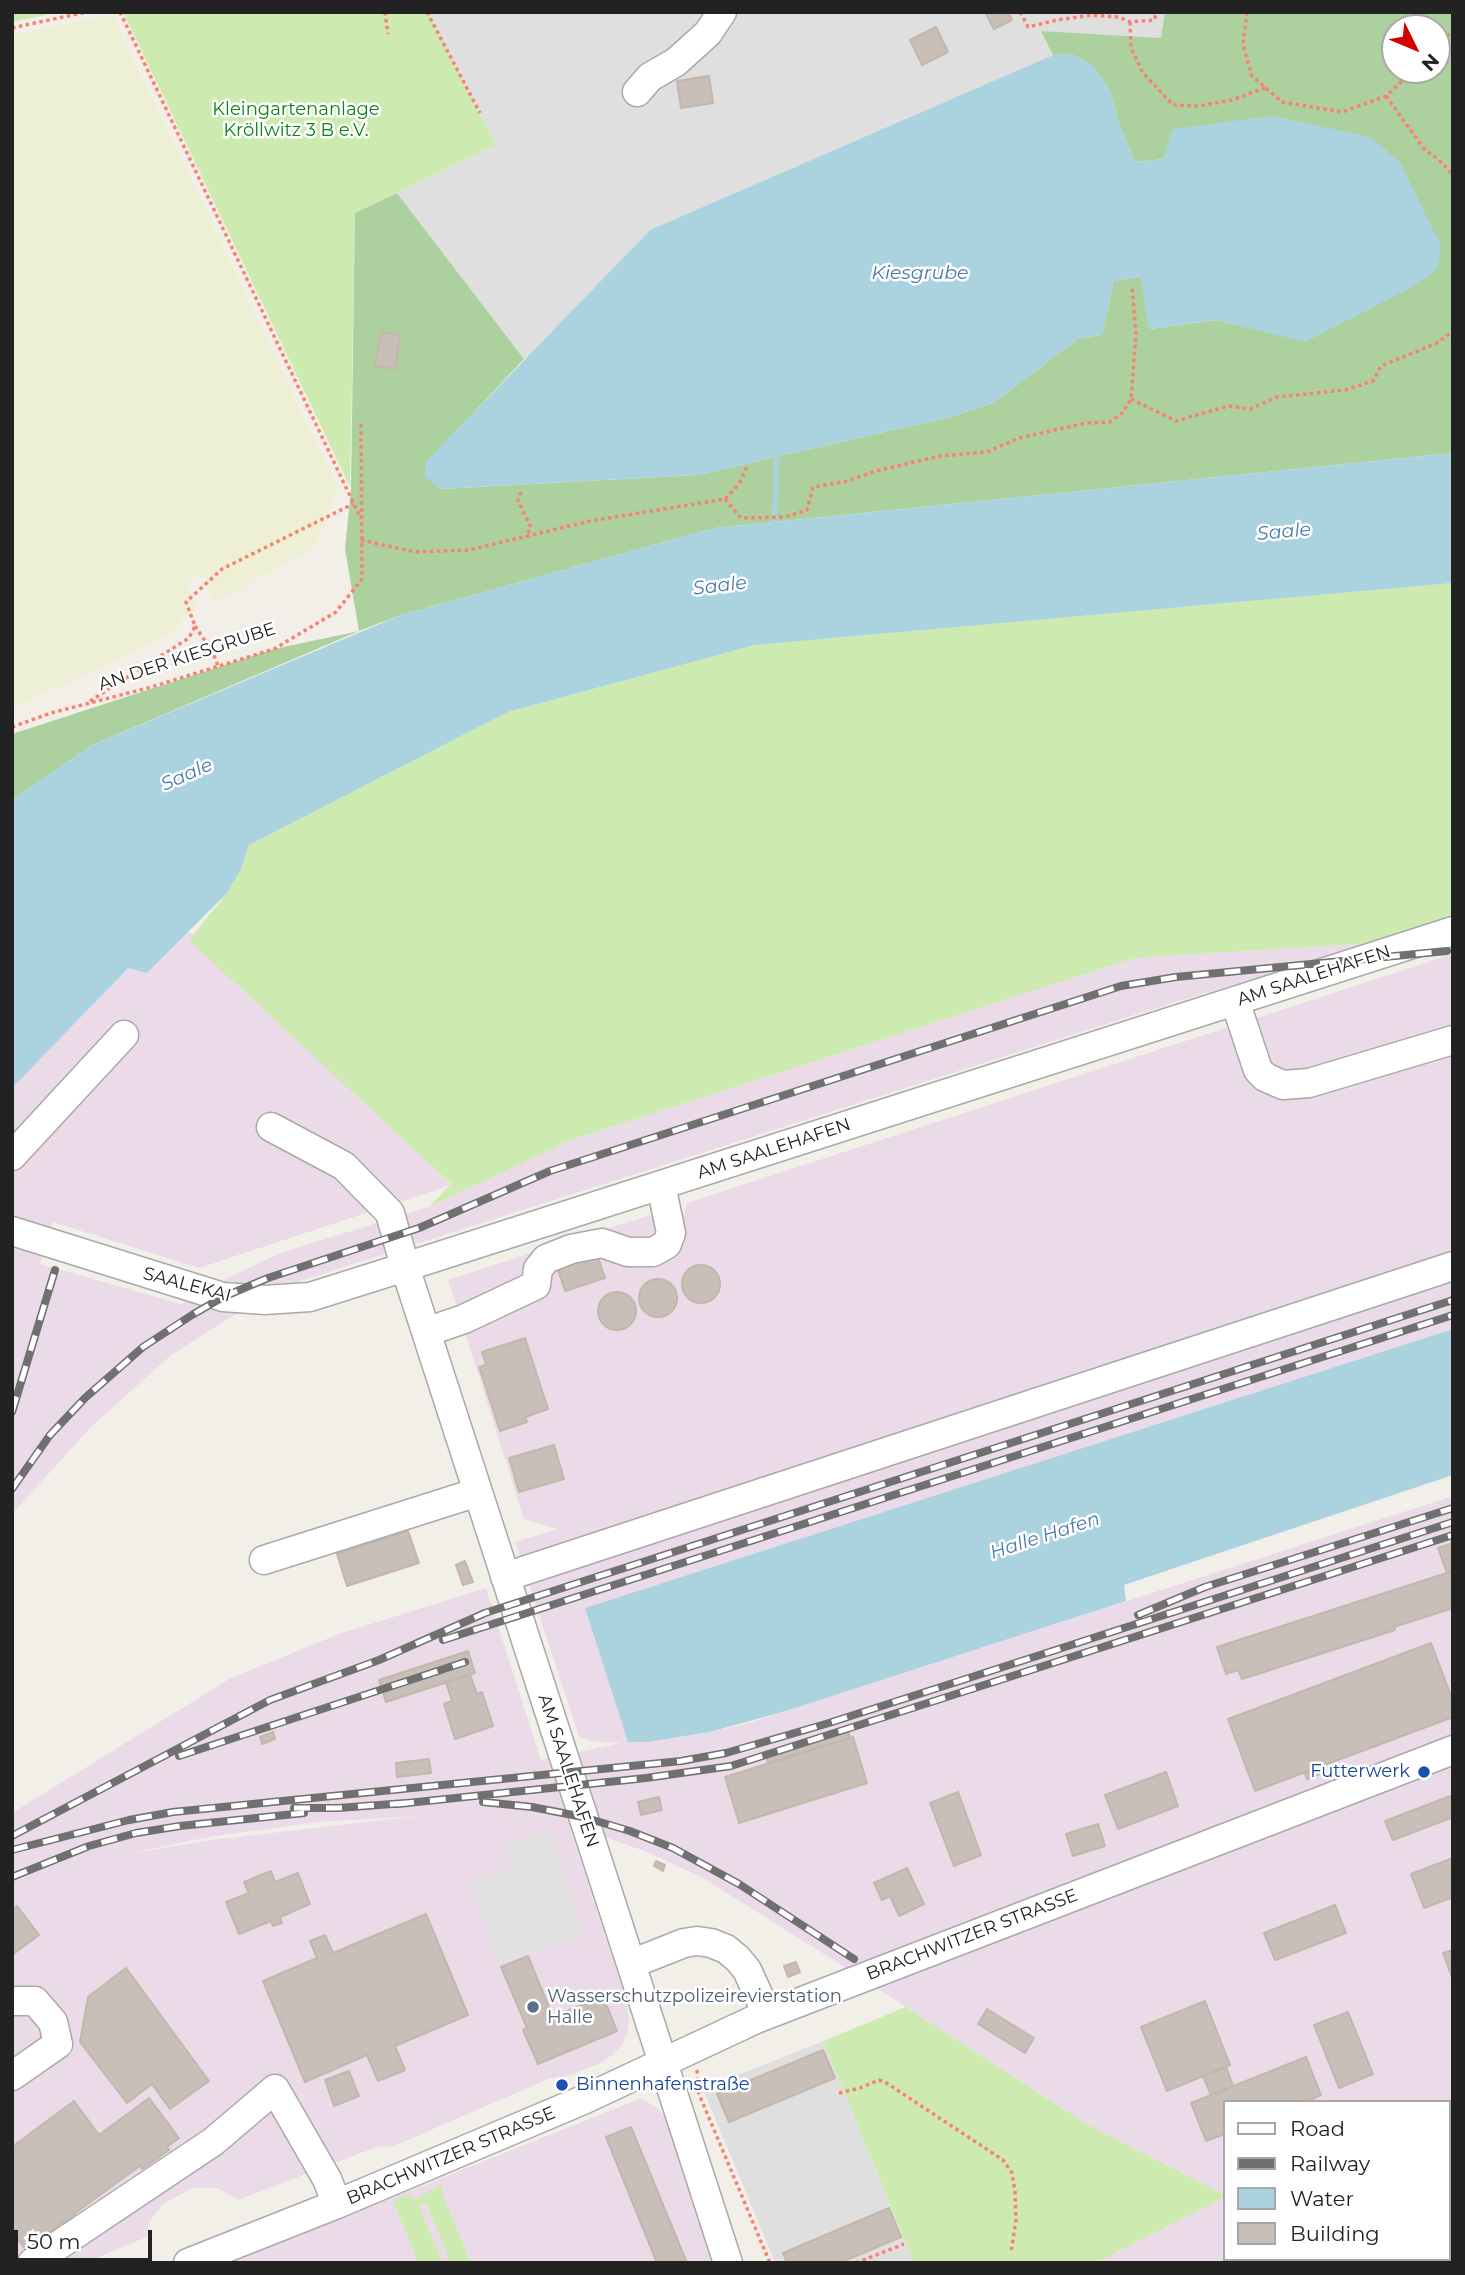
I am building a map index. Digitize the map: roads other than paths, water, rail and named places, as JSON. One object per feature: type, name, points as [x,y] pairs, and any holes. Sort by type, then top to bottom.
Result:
[{"type":"street","points":[[637,92],[650,77],[676,62],[708,33],[722,12]]},
{"type":"street","name":"AM SAALEHAFEN","points":[[631,1964],[405,1267],[1453,931]]},
{"type":"street","points":[[1235,1001],[1258,1070],[1265,1077],[1283,1085],[1309,1083],[1453,1040]]},
{"type":"street","points":[[12,1156],[124,1035]]},
{"type":"street","points":[[271,1127],[344,1166],[390,1213],[405,1267]]},
{"type":"street","points":[[426,1332],[464,1319],[536,1285],[538,1269],[545,1259],[571,1249],[602,1243],[628,1252],[653,1252],[667,1244],[671,1233],[661,1185]]},
{"type":"street","name":"SAALEKAI","points":[[12,1231],[223,1297],[265,1300],[310,1297],[405,1267]]},
{"type":"street","points":[[505,1577],[1453,1266]]},
{"type":"street","points":[[264,1560],[478,1492]]},
{"type":"street","name":"BRACHWITZER STRASSE","points":[[197,2261],[583,2100],[767,2014],[1453,1750]]},
{"type":"street","points":[[727,2263],[631,1964],[677,1945],[697,1941],[711,1943],[726,1949],[747,1970],[767,2014]]},
{"type":"street","points":[[12,2001],[35,2001],[53,2022],[58,2044],[12,2076]]},
{"type":"street","points":[[32,2263],[214,2141],[275,2089],[327,2179],[337,2204]]},
{"type":"water","name":"Kiesgrube","points":[[1071,54],[1093,66],[1110,90],[1119,124],[1135,162],[1163,159],[1173,129],[1272,116],[1370,137],[1400,162],[1441,246],[1438,267],[1420,283],[1305,342],[1216,320],[1149,329],[1141,277],[1114,281],[1102,335],[1079,338],[993,403],[954,416],[697,475],[441,489],[425,477],[425,463],[650,230],[1053,55]]},
{"type":"water","name":"Saale","points":[[1453,453],[1453,583],[755,645],[508,712],[249,845],[241,869],[227,893],[147,973],[128,968],[12,1088],[12,800],[90,746],[401,615],[715,528]]},
{"type":"water","name":"Halle Hafen","points":[[1453,1329],[1453,1475],[1124,1585],[1126,1601],[789,1710],[710,1732],[648,1742],[628,1742],[585,1608]]},
{"type":"waterway","points":[[774,528],[777,457]]},
{"type":"railway","points":[[12,1489],[50,1435],[85,1398],[143,1347],[192,1315],[223,1297],[268,1278],[419,1228],[550,1171],[1121,986],[1176,977],[1447,951]]},
{"type":"railway","points":[[12,1412],[55,1270]]},
{"type":"railway","points":[[12,1836],[270,1700],[379,1660],[485,1613],[1453,1300]]},
{"type":"railway","points":[[443,1640],[1453,1315]]},
{"type":"railway","points":[[1138,1615],[1205,1587],[1453,1508]]},
{"type":"railway","points":[[12,1850],[129,1820],[173,1812],[681,1761],[726,1753],[829,1723],[1453,1522]]},
{"type":"railway","points":[[398,1804],[646,1778],[731,1766],[1453,1535]]},
{"type":"railway","points":[[179,1756],[465,1662]]},
{"type":"railway","points":[[483,1802],[532,1807],[583,1817],[673,1848],[739,1884],[854,1959]]},
{"type":"railway","points":[[294,1808],[406,1803]]},
{"type":"railway","points":[[12,1877],[89,1846],[136,1833],[304,1813]]},
{"type":"place","name":"Futterwerk","points":[[1424,1772]]},
{"type":"place","name":"Wasserschutzpolizeirevierstation Halle","points":[[533,2007]]},
{"type":"place","name":"Binnenhafenstraße","points":[[562,2085]]},
{"type":"park label","name":"Kleingartenanlage Kröllwitz 3 B e.V.","points":[[296,120]]}]
